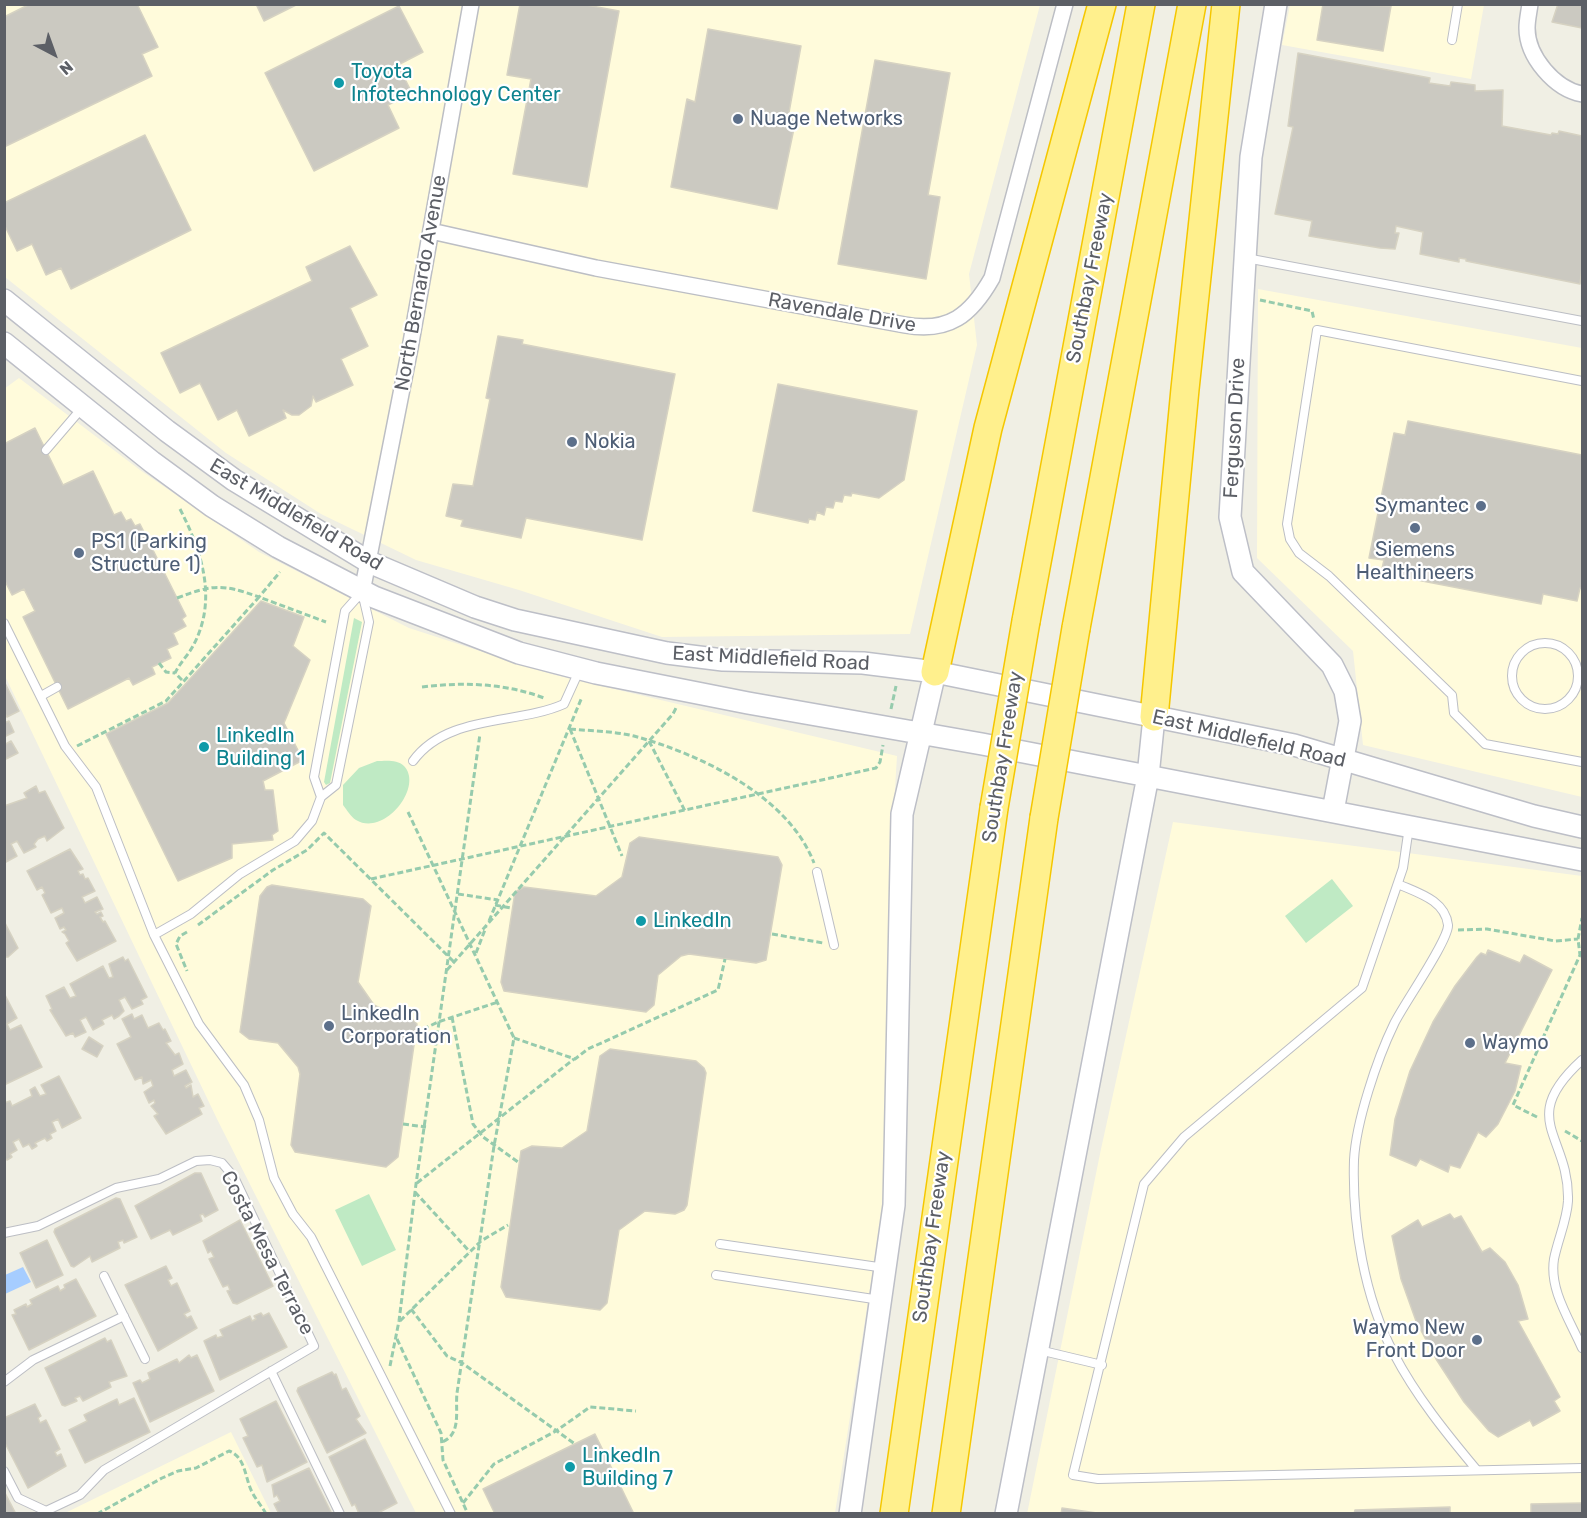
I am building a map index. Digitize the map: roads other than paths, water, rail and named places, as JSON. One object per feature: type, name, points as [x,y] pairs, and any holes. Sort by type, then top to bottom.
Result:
[{"type":"highway","points":[[935,672],[987,428],[1102,4]]},
{"type":"highway","name":"Southbay Freeway","points":[[894,1514],[994,808],[1026,621],[1141,4]]},
{"type":"highway","points":[[946,1514],[1044,818],[1076,628],[1192,4]]},
{"type":"highway","points":[[1154,717],[1185,389],[1226,4]]},
{"type":"main road","name":"Ferguson Drive","points":[[1276,4],[1251,157],[1230,517],[1243,572],[1332,665],[1345,691],[1350,721],[1332,811]]},
{"type":"main road","name":"East Middlefield Road","points":[[4,300],[167,431],[234,480],[369,562],[419,585],[515,620],[667,653],[723,660],[807,660],[935,672],[1275,741],[1534,816],[1582,827]]},
{"type":"main road","name":"East Middlefield Road","points":[[4,343],[152,462],[212,506],[278,547],[362,592],[478,639],[586,670],[682,690],[920,732],[1582,860]]},
{"type":"main road","points":[[850,1514],[894,1205],[902,814],[935,672]]},
{"type":"main road","points":[[1006,1514],[1148,776],[1154,717]]},
{"type":"street","name":"North Bernardo Avenue","points":[[362,592],[431,231],[471,4]]},
{"type":"street","name":"Ravendale Drive","points":[[431,231],[596,268],[921,328],[954,321],[981,298],[992,278],[1065,4]]},
{"type":"street","points":[[1530,4],[1526,29],[1537,62],[1567,91],[1582,94]]},
{"type":"lane","points":[[1452,40],[1458,4]]},
{"type":"lane","points":[[1245,257],[1582,321]]},
{"type":"lane","points":[[1582,381],[1317,330],[1287,524],[1290,538],[1299,553],[1329,576],[1452,695],[1454,713],[1485,744],[1582,762]]},
{"type":"lane","points":[[46,450],[83,407]]},
{"type":"lane","points":[[321,797],[314,777],[345,611],[362,592]]},
{"type":"lane","points":[[154,935],[191,914],[240,874],[295,841],[312,821],[321,797],[336,784],[369,622],[362,592]]},
{"type":"lane","points":[[4,623],[68,750],[99,795],[154,935],[199,1024],[244,1085],[259,1120],[274,1178],[293,1214],[310,1237],[451,1514]]},
{"type":"lane","points":[[1540,643],[1554,644],[1566,651],[1575,661],[1579,691],[1556,707],[1542,710],[1529,706],[1515,691],[1511,678],[1514,664],[1527,648],[1540,643]]},
{"type":"lane","points":[[413,762],[419,753],[434,742],[482,724],[543,713],[562,705],[569,698],[586,670]]},
{"type":"lane","points":[[41,696],[57,687]]},
{"type":"lane","points":[[1409,826],[1403,868],[1362,988],[1184,1137],[1144,1184],[1074,1474],[1098,1479],[1582,1468]]},
{"type":"lane","points":[[818,872],[834,945]]},
{"type":"lane","points":[[1398,884],[1430,898],[1443,910],[1447,931],[1446,939],[1406,999],[1371,1083],[1354,1158],[1359,1255],[1394,1354],[1428,1410],[1476,1469]]},
{"type":"lane","points":[[1582,1060],[1554,1092],[1547,1116],[1566,1177],[1568,1202],[1554,1260],[1553,1284],[1582,1348]]},
{"type":"lane","name":"Costa Mesa Terrace","points":[[4,1233],[38,1226],[116,1188],[159,1179],[196,1161],[210,1160],[222,1163],[234,1177],[314,1346],[104,1470],[80,1495],[46,1511],[18,1498],[4,1471]]},
{"type":"lane","points":[[720,1244],[886,1269]]},
{"type":"lane","points":[[716,1275],[882,1300]]},
{"type":"lane","points":[[104,1276],[145,1359]]},
{"type":"lane","points":[[4,1382],[33,1360],[124,1316]]},
{"type":"lane","points":[[1038,1350],[1102,1365]]},
{"type":"lane","points":[[271,1371],[340,1514]]},
{"type":"water","points":[[23,1267],[31,1282],[5,1294],[5,1275]]},
{"type":"place","name":"Toyota Infotechnology Center","points":[[339,83]]},
{"type":"place","name":"Nuage Networks","points":[[738,119]]},
{"type":"place","name":"Nokia","points":[[572,442]]},
{"type":"place","name":"Symantec","points":[[1481,506]]},
{"type":"place","name":"Siemens Healthineers","points":[[1415,528]]},
{"type":"place","name":"PS1 (Parking Structure 1)","points":[[79,553]]},
{"type":"place","name":"LinkedIn Building 1","points":[[204,747]]},
{"type":"place","name":"LinkedIn","points":[[641,921]]},
{"type":"place","name":"LinkedIn Corporation","points":[[329,1026]]},
{"type":"place","name":"Waymo","points":[[1470,1043]]},
{"type":"place","name":"Waymo New Front Door","points":[[1477,1340]]},
{"type":"place","name":"LinkedIn Building 7","points":[[570,1467]]}]
